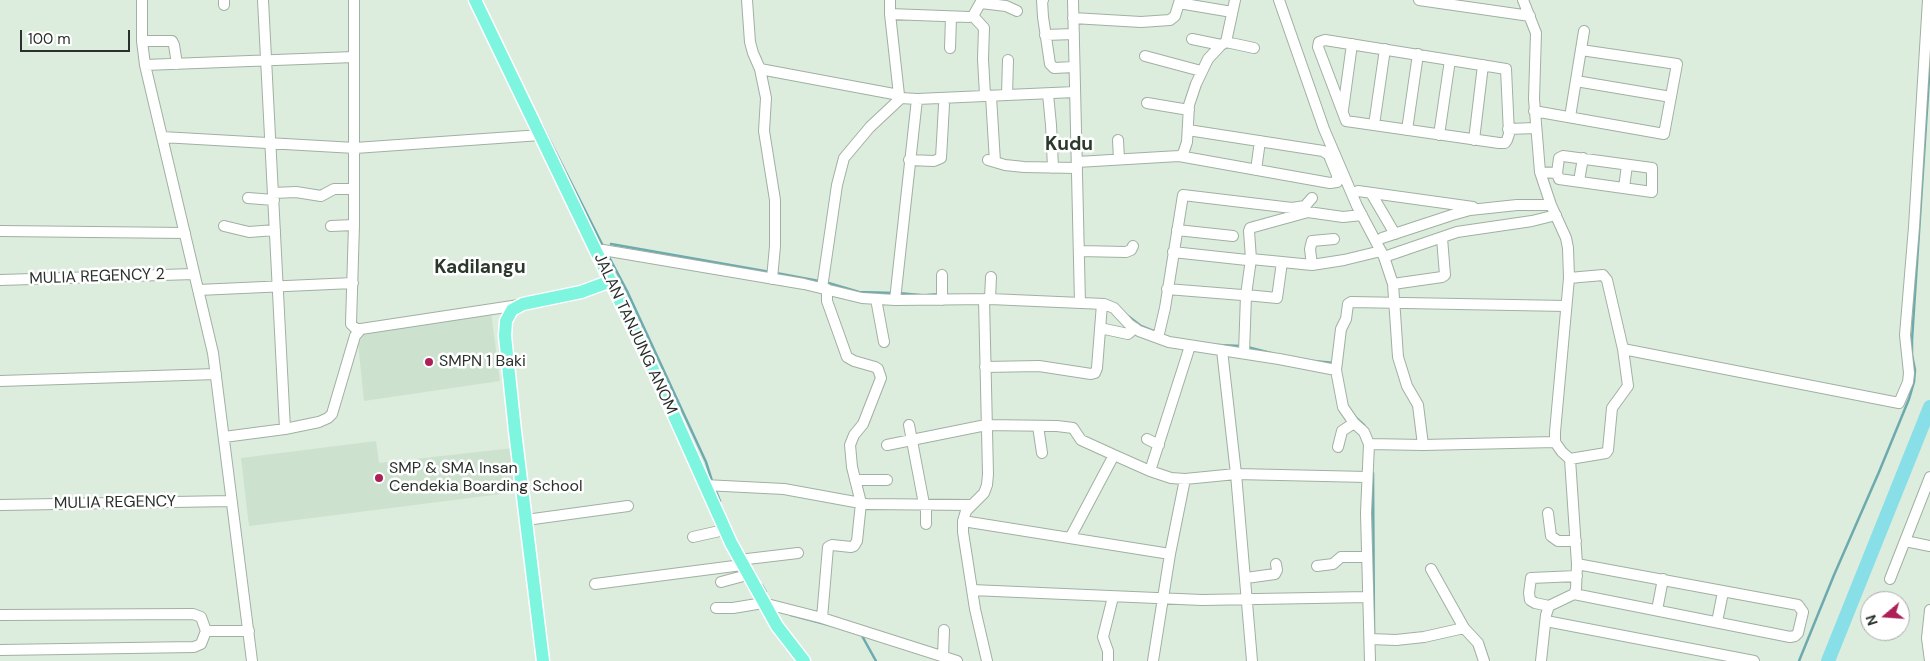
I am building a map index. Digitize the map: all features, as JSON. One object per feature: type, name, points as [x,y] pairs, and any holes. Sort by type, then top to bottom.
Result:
[{"type":"main road","name":"JALAN TANJUNG ANOM","points":[[476,0],[541,136],[603,250],[611,280],[710,486],[724,530],[777,626],[804,661]]},
{"type":"main road","points":[[543,661],[505,329],[509,314],[520,306],[581,292],[611,280]]},
{"type":"street","points":[[142,0],[142,41],[145,65],[213,353],[252,661]]},
{"type":"street","points":[[263,0],[285,429]]},
{"type":"street","points":[[354,0],[355,148],[351,324],[354,328],[360,329],[520,306]]},
{"type":"street","points":[[747,0],[750,42],[760,69],[766,98],[764,131],[775,200],[773,275]]},
{"type":"street","points":[[890,0],[900,97]]},
{"type":"street","points":[[1042,0],[1050,64],[1052,67],[1074,67]]},
{"type":"street","points":[[1073,0],[1080,300]]},
{"type":"street","points":[[1179,156],[1185,149],[1189,110],[1196,84],[1208,59],[1224,44],[1235,0]]},
{"type":"street","points":[[1279,0],[1324,129],[1362,215],[1382,254],[1393,284],[1398,357],[1407,386],[1418,405],[1423,445]]},
{"type":"street","points":[[1419,0],[1530,16]]},
{"type":"street","points":[[1523,0],[1536,38],[1533,75],[1534,111],[1540,172],[1567,243],[1569,278],[1554,432],[1555,442],[1570,459],[1577,564],[1574,594]]},
{"type":"street","points":[[1623,349],[1899,403],[1908,382],[1909,373],[1905,335],[1914,227],[1928,0]]},
{"type":"street","points":[[973,16],[981,1],[1006,6],[1017,12]]},
{"type":"street","points":[[1073,18],[1142,22],[1170,20],[1176,16],[1179,1],[1232,12]]},
{"type":"street","points":[[890,14],[951,17],[973,16]]},
{"type":"street","points":[[973,16],[984,28],[983,59],[988,95],[991,161],[1024,167],[1053,168],[1118,159],[1179,156],[1330,183],[1337,182],[1338,179],[1330,158],[1326,153],[1188,130]]},
{"type":"street","points":[[950,48],[951,17]]},
{"type":"street","points":[[1570,117],[1584,31]]},
{"type":"street","points":[[1045,35],[1074,34]]},
{"type":"street","points":[[1192,39],[1254,48]]},
{"type":"street","points":[[1325,40],[1352,44],[1506,69],[1508,137],[1505,143],[1346,121],[1318,44],[1325,40]]},
{"type":"street","points":[[142,41],[172,41],[177,64]]},
{"type":"street","points":[[1342,112],[1352,44]]},
{"type":"street","points":[[1374,125],[1385,49]]},
{"type":"street","points":[[1534,111],[1664,134],[1677,64],[1581,50]]},
{"type":"street","points":[[1407,130],[1418,54]]},
{"type":"street","points":[[1144,56],[1202,71]]},
{"type":"street","points":[[145,65],[354,57]]},
{"type":"street","points":[[1007,95],[1008,60]]},
{"type":"street","points":[[1439,135],[1450,60]]},
{"type":"street","points":[[1474,140],[1483,65]]},
{"type":"street","points":[[760,69],[917,99],[1075,92]]},
{"type":"street","points":[[1576,81],[1671,97]]},
{"type":"street","points":[[1048,94],[1052,126],[1053,168]]},
{"type":"street","points":[[822,618],[826,550],[830,546],[851,547],[856,544],[861,503],[855,480],[850,446],[854,435],[863,424],[879,384],[880,374],[872,366],[854,361],[848,356],[826,301],[824,285],[837,185],[844,158],[870,127],[900,97]]},
{"type":"street","points":[[896,295],[917,99]]},
{"type":"street","points":[[1147,103],[1189,110]]},
{"type":"street","points":[[909,160],[934,161],[941,158],[944,105]]},
{"type":"street","points":[[1508,126],[1536,125]]},
{"type":"street","points":[[162,137],[355,148],[541,136]]},
{"type":"street","points":[[1118,140],[1118,159]]},
{"type":"street","points":[[1256,170],[1260,141]]},
{"type":"street","points":[[1561,156],[1583,158],[1652,168],[1652,192],[1559,179],[1557,173],[1561,156]]},
{"type":"street","points":[[1579,181],[1583,158]]},
{"type":"street","points":[[1624,188],[1627,165]]},
{"type":"street","points":[[1540,172],[1557,173]]},
{"type":"street","points":[[248,198],[296,192],[321,196],[334,189],[353,188]]},
{"type":"street","points":[[1358,191],[1484,208]]},
{"type":"street","points":[[1371,192],[1395,234]]},
{"type":"street","points":[[1159,335],[1183,195],[1292,208],[1305,206],[1312,198]]},
{"type":"street","points":[[1382,238],[1452,214],[1484,208],[1517,205],[1551,205]]},
{"type":"street","points":[[1244,349],[1244,295],[1249,259],[1249,231],[1251,227],[1308,212],[1343,217],[1362,215]]},
{"type":"street","points":[[1173,252],[1312,265],[1382,254],[1464,231],[1532,221],[1556,215]]},
{"type":"street","points":[[331,226],[354,225]]},
{"type":"street","points":[[224,226],[249,232],[275,230]]},
{"type":"street","points":[[1177,230],[1233,236]]},
{"type":"street","points":[[0,231],[185,233]]},
{"type":"street","points":[[1393,284],[1445,275],[1442,238]]},
{"type":"street","points":[[1312,265],[1310,249],[1312,241],[1334,239]]},
{"type":"street","points":[[1079,251],[1126,252],[1131,250],[1133,246]]},
{"type":"street","points":[[603,250],[773,275],[824,285],[862,298],[896,295],[1080,300],[1114,308],[1135,328],[1190,346],[1222,350],[1244,349],[1336,365]]},
{"type":"street","points":[[1167,289],[1277,298],[1282,262]]},
{"type":"street","name":"MULIA REGENCY 2","points":[[0,280],[194,274]]},
{"type":"street","points":[[942,275],[942,296]]},
{"type":"street","points":[[1569,278],[1605,277],[1623,349],[1628,386],[1612,408],[1608,450],[1601,455],[1570,459]]},
{"type":"street","points":[[987,661],[972,590],[964,542],[963,522],[966,511],[984,493],[987,485],[985,367],[988,297],[991,278]]},
{"type":"street","points":[[198,290],[353,283]]},
{"type":"street","points":[[876,298],[884,342]]},
{"type":"street","points":[[1370,661],[1367,557],[1368,477],[1371,444],[1364,432],[1354,423],[1343,407],[1336,365],[1341,329],[1346,319],[1349,303],[1394,302],[1566,306]]},
{"type":"street","points":[[985,367],[1039,366],[1093,374],[1097,368],[1102,304]]},
{"type":"street","points":[[1100,328],[1128,334],[1135,328]]},
{"type":"street","points":[[224,437],[285,429],[325,420],[332,414],[355,336],[360,329]]},
{"type":"street","points":[[1150,471],[1190,346]]},
{"type":"street","points":[[1222,350],[1236,474],[1252,661]]},
{"type":"street","points":[[0,381],[216,374]]},
{"type":"street","points":[[1338,447],[1342,431],[1354,423]]},
{"type":"street","points":[[909,425],[925,504],[926,524]]},
{"type":"street","points":[[887,444],[986,425],[1057,426],[1073,428],[1081,440],[1170,478],[1185,479],[1236,474],[1368,477]]},
{"type":"street","points":[[1038,426],[1042,453]]},
{"type":"street","points":[[1147,439],[1158,445]]},
{"type":"street","points":[[1371,444],[1423,445],[1555,442]]},
{"type":"street","points":[[1070,538],[1114,455]]},
{"type":"street","points":[[1890,579],[1930,477]]},
{"type":"street","points":[[1153,661],[1162,599],[1185,479]]},
{"type":"street","points":[[855,480],[887,480]]},
{"type":"street","points":[[710,486],[784,489],[861,503],[971,505]]},
{"type":"street","name":"MULIA REGENCY","points":[[0,505],[231,501]]},
{"type":"street","points":[[526,520],[628,506]]},
{"type":"street","points":[[1548,513],[1552,536],[1558,541],[1576,541]]},
{"type":"street","points":[[963,522],[1170,554]]},
{"type":"street","points":[[693,536],[724,530]]},
{"type":"street","points":[[1906,541],[1930,546]]},
{"type":"street","points":[[595,584],[743,567],[798,553]]},
{"type":"street","points":[[1317,566],[1334,564],[1341,557],[1367,557]]},
{"type":"street","points":[[1246,578],[1275,574],[1277,570],[1276,564]]},
{"type":"street","points":[[1577,564],[1798,605],[1803,612],[1798,633],[1794,636],[1574,594],[1549,606],[1530,600],[1530,578],[1577,576]]},
{"type":"street","points":[[721,582],[743,567]]},
{"type":"street","points":[[1430,569],[1464,628],[1478,643],[1484,661]]},
{"type":"street","points":[[1657,610],[1664,579]]},
{"type":"street","points":[[972,590],[1162,599],[1368,597]]},
{"type":"street","points":[[1717,622],[1723,592]]},
{"type":"street","points":[[1108,661],[1108,651],[1103,637],[1113,597]]},
{"type":"street","points":[[716,608],[733,608],[763,603],[822,618],[957,661]]},
{"type":"street","points":[[1541,661],[1549,606]]},
{"type":"street","points":[[1930,610],[1927,638],[1930,661]]},
{"type":"street","points":[[0,615],[193,614],[201,617],[206,632],[201,644],[194,647],[0,650]]},
{"type":"street","points":[[1546,621],[1754,661]]},
{"type":"street","points":[[1370,640],[1424,637],[1464,628]]},
{"type":"street","points":[[206,632],[249,630]]},
{"type":"street","points":[[943,657],[944,630]]},
{"type":"shaded area","name":"SMPN 1 Baki","points":[[491,312],[500,381],[364,401],[358,343],[365,333]]},
{"type":"shaded area","name":"SMP & SMA Insan Cendekia Boarding School","points":[[376,441],[379,463],[513,448],[517,492],[249,526],[241,458]]},
{"type":"waterway","points":[[1799,661],[1879,472],[1909,399],[1914,382],[1915,370],[1912,340],[1930,63]]},
{"type":"waterway","points":[[541,123],[604,248]]},
{"type":"waterway","points":[[611,244],[770,272]]},
{"type":"waterway","points":[[608,255],[627,291],[706,462],[712,481]]},
{"type":"waterway","points":[[776,273],[819,281]]},
{"type":"waterway","points":[[825,282],[859,292],[893,293]]},
{"type":"waterway","points":[[898,293],[920,295]]},
{"type":"waterway","points":[[928,295],[940,294]]},
{"type":"waterway","points":[[1128,316],[1141,326],[1156,332]]},
{"type":"waterway","points":[[1217,345],[1241,346]]},
{"type":"waterway","points":[[1247,347],[1271,353]]},
{"type":"waterway","points":[[1313,361],[1335,363]]},
{"type":"waterway","points":[[1828,661],[1930,407]]},
{"type":"waterway","points":[[1355,417],[1364,425]]},
{"type":"waterway","points":[[1373,473],[1374,633]]},
{"type":"waterway","points":[[715,489],[720,501]]},
{"type":"waterway","points":[[762,585],[766,592]]},
{"type":"waterway","points":[[791,615],[829,625]]},
{"type":"waterway","points":[[861,634],[876,661]]},
{"type":"place","name":"SMPN 1 Baki","points":[[429,362]]},
{"type":"place","name":"SMP & SMA Insan Cendekia Boarding School","points":[[379,478]]},
{"type":"district","name":"Kudu","points":[[1069,145]]},
{"type":"district","name":"Kadilangu","points":[[480,268]]}]
